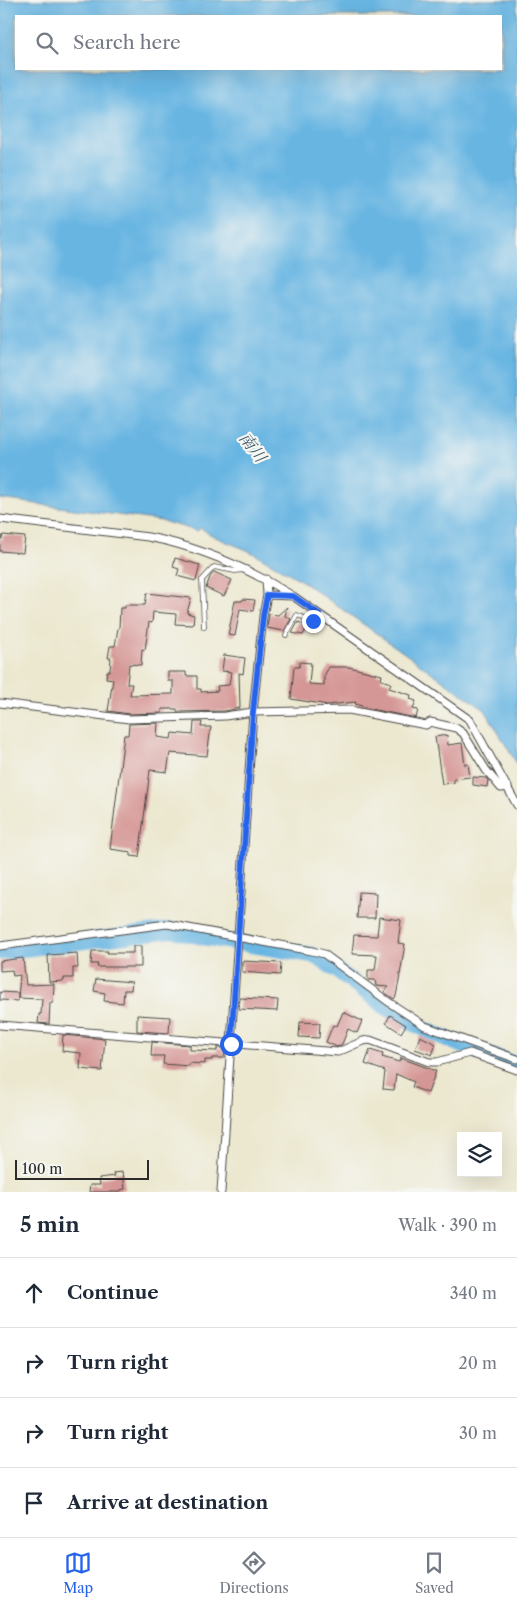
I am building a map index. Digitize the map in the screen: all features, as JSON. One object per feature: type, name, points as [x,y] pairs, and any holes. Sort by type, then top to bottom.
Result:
[{"type":"street","points":[[0,519],[148,536],[186,546],[246,569],[266,579],[470,720],[517,805]]},
{"type":"street","points":[[221,1192],[253,712],[267,595],[266,579]]},
{"type":"street","points":[[267,595],[293,596]]},
{"type":"street","points":[[0,703],[129,719],[215,716],[253,712],[349,710],[426,725],[430,722],[445,725],[463,733],[486,770],[501,788],[508,787]]},
{"type":"street","points":[[0,946],[167,924],[238,941],[312,951],[324,954],[390,1003],[425,1026],[517,1059]]},
{"type":"street","points":[[0,1025],[338,1052],[363,1041],[370,1040],[429,1062],[437,1062],[470,1053],[517,1070]]},
{"type":"lane","points":[[204,627],[202,580],[214,566],[235,571],[246,569]]},
{"type":"lane","points":[[286,635],[297,615],[313,621],[319,614]]},
{"type":"water","name":"南川","points":[[0,0],[517,0],[517,764],[485,710],[302,581],[247,550],[217,538],[201,528],[197,531],[162,521],[0,499]]},
{"type":"building","points":[[3,535],[25,537],[23,553],[0,551],[0,539],[2,539]]},
{"type":"building","points":[[175,558],[200,565],[196,581],[177,576],[179,569],[173,567]]},
{"type":"building","points":[[214,572],[232,580],[224,596],[206,588]]},
{"type":"building","points":[[147,593],[191,598],[187,613],[194,615],[193,625],[175,624],[176,614],[153,612],[152,623],[149,622],[145,650],[142,649],[141,665],[129,664],[127,684],[132,684],[130,695],[173,694],[173,681],[168,681],[168,672],[186,672],[186,676],[197,676],[197,689],[201,689],[201,692],[218,691],[217,686],[229,685],[231,672],[222,671],[224,655],[245,658],[243,674],[239,673],[240,708],[225,711],[177,712],[177,709],[162,709],[162,713],[129,714],[108,711],[113,679],[106,678],[107,671],[110,671],[111,658],[108,658],[110,646],[115,646],[119,628],[120,608],[125,608],[125,605],[145,605]]},
{"type":"building","points":[[243,599],[255,600],[253,611],[240,609],[235,636],[228,635],[235,601],[242,601]]},
{"type":"building","points":[[287,607],[285,616],[291,619],[284,631],[267,628],[269,614],[278,615]]},
{"type":"building","points":[[298,622],[308,626],[303,635],[292,633]]},
{"type":"building","points":[[300,662],[311,663],[309,684],[324,685],[324,676],[329,667],[349,667],[382,675],[381,680],[391,683],[389,688],[411,695],[410,699],[416,701],[413,709],[418,710],[416,718],[375,710],[355,704],[356,702],[328,705],[291,699],[294,667],[299,667]]},
{"type":"building","points":[[194,722],[202,722],[201,727],[211,727],[207,756],[170,753],[167,772],[150,770],[139,857],[131,856],[131,852],[110,849],[124,735],[128,735],[129,724],[158,723],[157,737],[171,739],[172,733],[193,735]]},
{"type":"building","points":[[447,735],[448,745],[462,743],[465,765],[468,764],[470,777],[454,779],[454,783],[442,784],[435,737]]},
{"type":"building","points":[[473,777],[486,778],[488,780],[487,787],[473,785]]},
{"type":"building","points":[[359,892],[376,893],[375,918],[357,918]]},
{"type":"building","points":[[379,917],[401,920],[398,943],[405,944],[394,999],[384,992],[388,987],[376,986],[375,980],[368,980],[368,970],[375,970],[377,955],[352,954],[354,935],[377,936]]},
{"type":"building","points":[[133,946],[141,946],[141,967],[97,967],[98,964],[91,964],[92,951],[133,953]]},
{"type":"building","points":[[77,953],[78,968],[73,968],[73,978],[49,982],[48,955]]},
{"type":"building","points":[[23,958],[26,985],[54,984],[53,1003],[50,1003],[49,1024],[38,1023],[42,999],[18,998],[20,975],[13,976],[12,970],[0,971],[0,961]]},
{"type":"building","points":[[242,961],[281,963],[280,975],[242,972]]},
{"type":"building","points":[[96,979],[132,982],[131,990],[124,990],[123,1003],[104,1001],[105,993],[94,991]]},
{"type":"building","points":[[0,992],[18,993],[18,1001],[0,1000]]},
{"type":"building","points":[[240,998],[278,1000],[277,1011],[239,1009]]},
{"type":"building","points":[[343,1012],[362,1021],[357,1033],[348,1029],[342,1044],[337,1047],[326,1042],[333,1025],[337,1026]]},
{"type":"building","points":[[137,1015],[170,1017],[169,1033],[137,1031]]},
{"type":"building","points":[[390,1015],[406,1025],[401,1033],[386,1023]]},
{"type":"building","points":[[300,1022],[320,1023],[319,1038],[299,1037]]},
{"type":"building","points":[[63,1035],[105,1039],[102,1071],[80,1069],[81,1053],[62,1051]]},
{"type":"building","points":[[420,1036],[436,1044],[432,1055],[415,1049]]},
{"type":"building","points":[[152,1042],[190,1045],[190,1050],[217,1051],[217,1048],[225,1048],[224,1058],[205,1060],[205,1064],[189,1063],[189,1066],[163,1064],[164,1056],[151,1056]]},
{"type":"building","points":[[370,1050],[383,1054],[382,1057],[399,1062],[401,1058],[436,1071],[428,1093],[412,1087],[414,1082],[396,1074],[394,1090],[383,1089],[385,1071],[365,1064]]},
{"type":"building","points":[[123,1172],[125,1189],[120,1190],[120,1192],[89,1192],[90,1185],[100,1185],[99,1178],[115,1176],[114,1173]]},
{"type":"waterway","points":[[0,952],[171,930],[312,955],[410,1022],[452,1042],[517,1065]]},
{"type":"route","points":[[231,1044],[253,712],[267,595],[293,596],[319,614],[313,621]]}]
